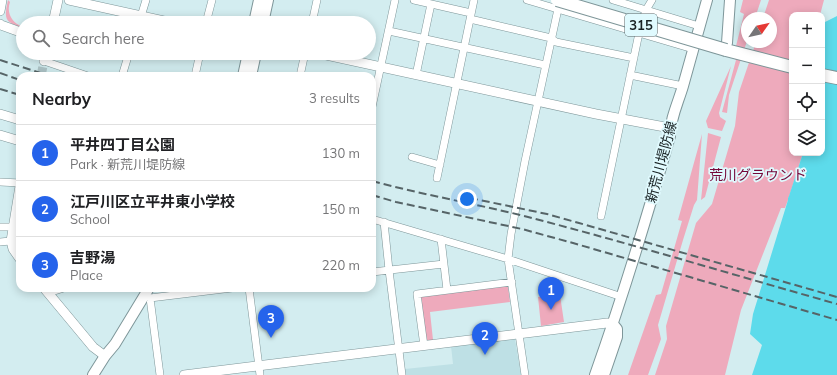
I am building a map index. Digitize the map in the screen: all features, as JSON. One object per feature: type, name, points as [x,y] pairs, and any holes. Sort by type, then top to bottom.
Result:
[{"type":"main road","points":[[256,16],[259,0]]},
{"type":"main road","points":[[265,16],[268,0]]},
{"type":"main road","name":"315","points":[[585,0],[789,66]]},
{"type":"main road","name":"新荒川堤防線","points":[[595,375],[622,297],[670,136],[670,128],[707,0]]},
{"type":"main road","points":[[727,46],[730,0]]},
{"type":"main road","name":"315","points":[[557,4],[727,46],[789,58]]},
{"type":"main road","points":[[244,72],[246,60]]},
{"type":"main road","points":[[252,72],[254,60]]},
{"type":"main road","points":[[825,67],[837,70]]},
{"type":"main road","points":[[825,75],[837,78]]},
{"type":"main road","points":[[94,375],[105,356],[110,342],[147,292]]},
{"type":"main road","name":"新荒川堤防線","points":[[604,375],[618,335],[617,329],[613,324]]},
{"type":"street","points":[[0,11],[2,0]]},
{"type":"street","points":[[55,16],[58,0]]},
{"type":"street","points":[[70,0],[100,3],[131,16]]},
{"type":"street","points":[[141,16],[146,0]]},
{"type":"street","points":[[208,16],[212,0]]},
{"type":"street","points":[[314,16],[317,0]]},
{"type":"street","points":[[376,89],[395,0]]},
{"type":"street","points":[[414,0],[551,38],[556,42],[634,58]]},
{"type":"street","points":[[437,178],[474,0]]},
{"type":"street","points":[[527,0],[557,4],[693,50]]},
{"type":"street","points":[[601,216],[639,33],[646,10],[652,0]]},
{"type":"street","points":[[617,1],[699,26]]},
{"type":"street","points":[[416,75],[431,4]]},
{"type":"street","points":[[525,375],[508,258],[525,161],[539,101],[557,4]]},
{"type":"street","points":[[0,25],[16,31]]},
{"type":"street","points":[[389,31],[545,65]]},
{"type":"street","points":[[54,60],[79,72]]},
{"type":"street","points":[[123,72],[127,60]]},
{"type":"street","points":[[196,72],[198,60]]},
{"type":"street","points":[[301,72],[303,60]]},
{"type":"street","points":[[348,60],[670,128]]},
{"type":"street","points":[[630,75],[683,86]]},
{"type":"street","points":[[0,114],[16,119]]},
{"type":"street","points":[[0,135],[16,140]]},
{"type":"street","points":[[412,157],[440,164]]},
{"type":"street","points":[[0,182],[16,183]]},
{"type":"street","points":[[16,206],[12,227],[15,240],[13,249],[16,253]]},
{"type":"street","points":[[376,220],[508,258],[622,297]]},
{"type":"street","points":[[384,222],[388,270],[402,375]]},
{"type":"street","points":[[0,227],[12,227]]},
{"type":"street","points":[[441,239],[447,290]]},
{"type":"street","points":[[0,242],[15,240]]},
{"type":"street","points":[[376,272],[444,264]]},
{"type":"street","points":[[424,346],[417,294],[512,282]]},
{"type":"street","points":[[48,292],[93,347],[105,356]]},
{"type":"street","points":[[147,292],[160,375]]},
{"type":"street","points":[[249,292],[259,370]]},
{"type":"street","points":[[184,375],[259,370],[399,349],[605,323],[613,324]]},
{"type":"shaded area","points":[[515,339],[521,375],[405,375],[405,369],[453,364],[451,346]]},
{"type":"green space","points":[[8,0],[10,2],[9,14],[16,23],[16,25],[9,22],[6,12]]},
{"type":"green space","points":[[743,0],[761,0],[757,12],[740,12]]},
{"type":"green space","name":"荒川グラウンド","points":[[769,0],[824,0],[821,12],[789,12],[789,156],[802,156],[785,208],[781,208],[741,310],[725,375],[655,375],[667,339],[666,326],[696,223],[712,204],[735,126],[739,92],[754,48],[777,48],[777,12],[765,12]]},
{"type":"green space","points":[[741,26],[741,48],[745,48],[729,95],[727,113],[722,112],[736,60],[733,58]]},
{"type":"green space","points":[[731,66],[719,113],[720,117],[726,121],[722,131],[708,128],[706,121]]},
{"type":"green space","points":[[708,133],[721,137],[705,197],[701,200]]},
{"type":"green space","points":[[702,134],[697,200],[683,240],[658,325],[661,339],[648,375],[628,375],[656,295],[661,294],[682,221],[678,220]]},
{"type":"green space","points":[[508,286],[510,302],[430,312],[433,340],[426,342],[420,296]]},
{"type":"green space","points":[[560,295],[564,322],[541,326],[538,297]]},
{"type":"water","points":[[837,16],[837,375],[752,375],[762,345],[750,334],[753,314],[788,198],[802,156],[825,156],[825,22]]},
{"type":"tunnel","points":[[42,72],[44,61]]},
{"type":"railway","points":[[0,60],[38,72]]},
{"type":"railway","points":[[0,73],[16,79]]},
{"type":"railway","points":[[0,89],[16,94]]},
{"type":"railway","points":[[376,182],[567,227],[837,304]]},
{"type":"railway","points":[[376,196],[396,202],[522,229],[837,320]]},
{"type":"railway","points":[[470,198],[547,214],[837,297]]},
{"type":"place","name":"平井四丁目公園","points":[[551,310]]},
{"type":"place","name":"吉野湯","points":[[271,338]]},
{"type":"place","name":"江戸川区立平井東小学校","points":[[485,355]]}]
